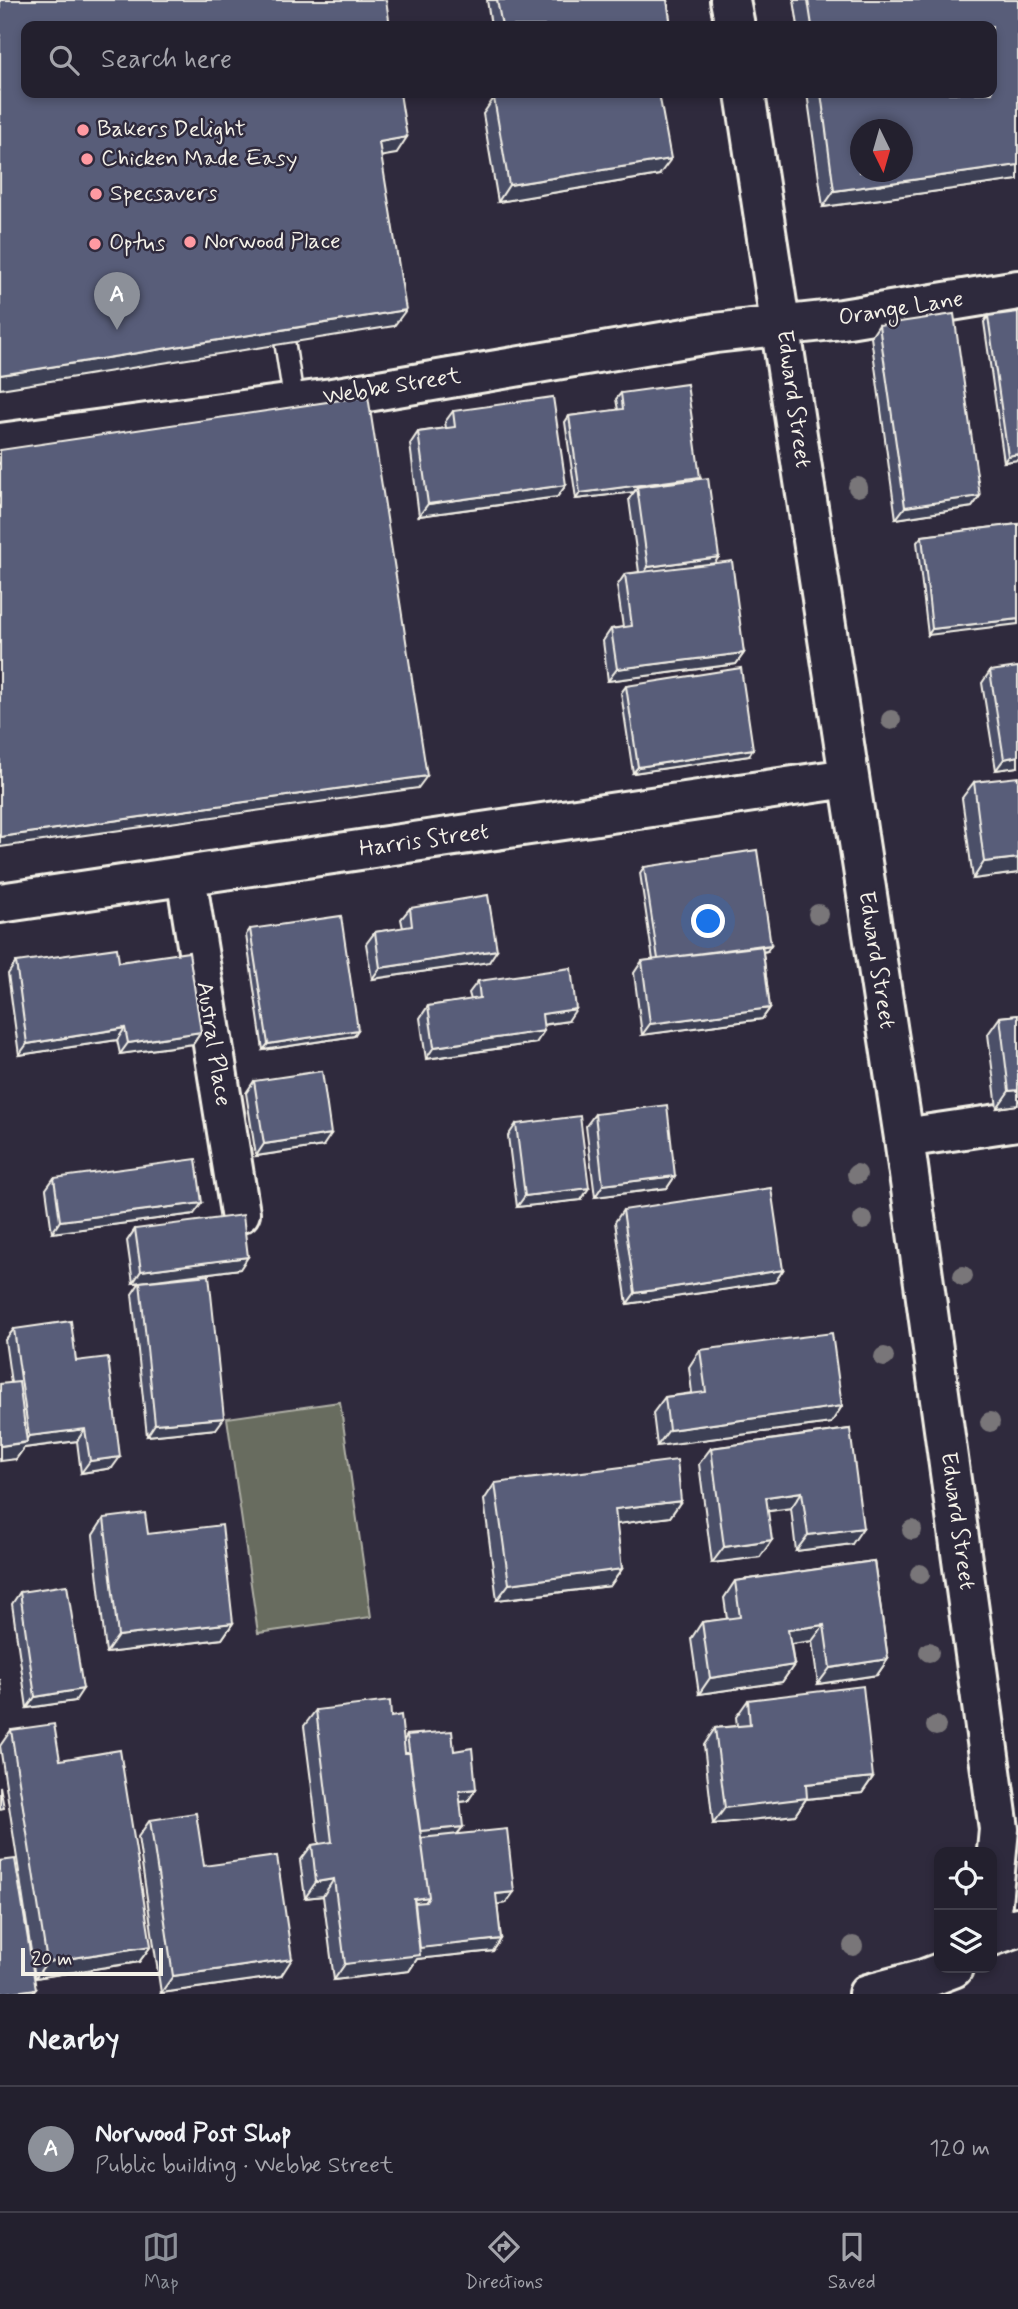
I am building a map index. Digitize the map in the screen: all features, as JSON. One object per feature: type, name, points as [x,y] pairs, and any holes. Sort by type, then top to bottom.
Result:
[{"type":"street","points":[[730,0],[734,21]]},
{"type":"street","name":"Edward Street","points":[[746,98],[783,325],[848,778],[904,1138],[999,1829],[997,1850]]},
{"type":"street","name":"Orange Lane","points":[[783,325],[842,319],[1018,290]]},
{"type":"street","name":"Webbe Street","points":[[0,443],[294,402],[715,333],[783,325]]},
{"type":"street","name":"Harris Street","points":[[0,903],[848,778]]},
{"type":"street","name":"Austral Place","points":[[186,876],[240,1213]]},
{"type":"street","points":[[904,1138],[1018,1121]]},
{"type":"street","name":"Edward Street","points":[[999,1829],[1018,1873]]},
{"type":"street","points":[[997,1934],[1018,1927]]},
{"type":"street","points":[[868,1994],[939,1973]]},
{"type":"street","points":[[969,1994],[970,1973]]},
{"type":"lane","points":[[283,331],[294,402]]},
{"type":"green space","points":[[340,1402],[371,1617],[258,1633],[227,1418]]},
{"type":"building","name":"Norwood Place","points":[[0,0],[386,0],[389,21],[21,21],[21,98],[401,98],[407,137],[379,142],[406,310],[0,375]]},
{"type":"building","points":[[497,0],[667,0],[670,21],[501,21]]},
{"type":"building","points":[[808,0],[1018,0],[1018,165],[913,180],[913,119],[850,119],[850,182],[898,182],[834,191],[822,98],[997,98],[997,21],[811,21]]},
{"type":"building","points":[[494,98],[660,98],[671,159],[509,185]]},
{"type":"building","points":[[1018,312],[1018,454],[1008,456],[988,316]]},
{"type":"building","points":[[954,314],[980,496],[905,507],[879,325]]},
{"type":"building","points":[[687,384],[700,477],[580,493],[569,416],[623,409],[621,393]]},
{"type":"building","points":[[368,396],[427,776],[0,837],[0,450]]},
{"type":"building","points":[[553,397],[566,485],[428,504],[418,432],[455,427],[453,411]]},
{"type":"building","points":[[708,478],[719,557],[648,567],[637,487]]},
{"type":"building","points":[[1018,524],[1018,619],[932,629],[922,536]]},
{"type":"building","points":[[732,561],[744,653],[617,669],[611,629],[632,626],[625,574]]},
{"type":"building","points":[[1018,667],[1018,756],[1004,759],[990,671]]},
{"type":"building","points":[[741,668],[753,749],[638,767],[626,686]]},
{"type":"building","points":[[1018,777],[1018,858],[984,862],[974,782]]},
{"type":"building","points":[[757,850],[771,945],[658,959],[644,867]]},
{"type":"building","points":[[488,895],[497,950],[380,968],[375,932],[412,926],[410,908]]},
{"type":"building","points":[[341,916],[358,1030],[268,1044],[250,929]]},
{"type":"building","points":[[762,945],[770,1008],[650,1024],[642,961]]},
{"type":"building","points":[[117,948],[119,962],[189,952],[201,1032],[128,1043],[125,1028],[27,1044],[16,962]]},
{"type":"building","points":[[571,968],[576,1009],[542,1014],[544,1031],[434,1047],[428,1006],[480,998],[478,981]]},
{"type":"building","points":[[1018,1015],[1018,1090],[1009,1091],[1000,1017]]},
{"type":"building","points":[[322,1071],[331,1134],[264,1144],[254,1081]]},
{"type":"building","points":[[667,1105],[675,1176],[603,1185],[595,1114]]},
{"type":"building","points":[[580,1116],[589,1188],[525,1196],[516,1124]]},
{"type":"building","points":[[196,1159],[202,1203],[60,1221],[54,1178]]},
{"type":"building","points":[[771,1188],[783,1270],[635,1293],[623,1210]]},
{"type":"building","points":[[243,1215],[248,1257],[141,1271],[135,1229]]},
{"type":"building","points":[[209,1275],[224,1418],[155,1424],[140,1282]]},
{"type":"building","points":[[71,1321],[76,1361],[108,1357],[120,1457],[90,1461],[85,1429],[29,1436],[14,1329]]},
{"type":"building","points":[[832,1333],[842,1406],[669,1430],[665,1397],[706,1392],[700,1350]]},
{"type":"building","points":[[19,1382],[27,1442],[0,1446],[0,1384]]},
{"type":"building","points":[[850,1429],[863,1528],[808,1535],[802,1492],[766,1497],[772,1540],[724,1547],[711,1448]]},
{"type":"building","points":[[677,1460],[681,1501],[615,1509],[622,1569],[509,1584],[495,1483]]},
{"type":"building","points":[[145,1513],[148,1534],[222,1525],[233,1623],[118,1636],[104,1518]]},
{"type":"building","points":[[874,1561],[888,1659],[830,1668],[824,1625],[788,1630],[794,1665],[710,1678],[702,1622],[740,1617],[735,1581]]},
{"type":"building","points":[[67,1585],[83,1689],[35,1697],[20,1592]]},
{"type":"building","points":[[863,1686],[873,1777],[806,1784],[807,1798],[725,1808],[715,1728],[750,1725],[748,1700]]},
{"type":"building","points":[[390,1701],[391,1717],[401,1715],[405,1753],[410,1753],[429,1897],[414,1899],[420,1955],[345,1964],[334,1879],[316,1882],[312,1845],[332,1842],[316,1710]]},
{"type":"building","points":[[54,1724],[60,1760],[120,1750],[151,1946],[47,1962],[11,1730]]},
{"type":"building","points":[[452,1731],[454,1751],[472,1748],[476,1789],[459,1791],[463,1827],[420,1831],[407,1735]]},
{"type":"building","points":[[0,1786],[4,1808],[0,1809]]},
{"type":"building","points":[[196,1813],[204,1866],[277,1856],[292,1959],[173,1976],[150,1820]]},
{"type":"building","points":[[507,1829],[514,1892],[496,1894],[501,1939],[420,1948],[415,1903],[426,1902],[429,1897],[421,1838]]},
{"type":"building","points":[[15,1859],[36,1989],[0,1994],[0,1861]]},
{"type":"place","name":"Bakers Delight","points":[[83,130]]},
{"type":"place","name":"Chicken Made Easy","points":[[87,159]]},
{"type":"place","name":"Specsavers","points":[[96,194]]},
{"type":"place","name":"Norwood Place","points":[[190,242]]},
{"type":"place","name":"Optus","points":[[95,244]]},
{"type":"place","name":"Norwood Post Shop","points":[[117,330]]}]
